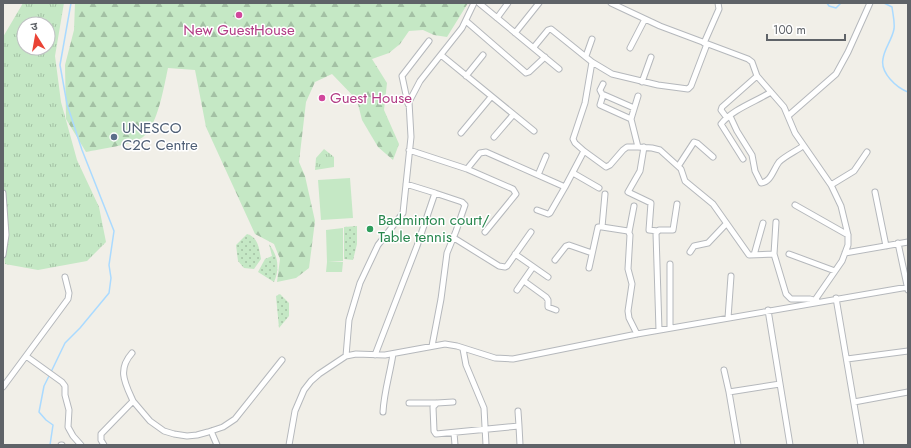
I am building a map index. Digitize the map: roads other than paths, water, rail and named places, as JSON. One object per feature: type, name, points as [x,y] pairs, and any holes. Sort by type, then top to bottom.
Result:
[{"type":"street","points":[[408,107],[411,97],[420,81],[462,28],[474,3]]},
{"type":"street","points":[[479,3],[534,47],[558,69]]},
{"type":"street","points":[[497,18],[508,3]]},
{"type":"street","points":[[515,33],[539,3]]},
{"type":"street","points":[[610,3],[644,20],[750,60],[758,76],[782,103],[795,133],[831,185],[841,206],[848,235],[848,246],[845,253],[816,301]]},
{"type":"street","points":[[534,47],[548,30],[551,29],[608,73],[642,82],[686,90],[690,88],[719,9],[718,3]]},
{"type":"street","points":[[788,116],[836,74],[870,4]]},
{"type":"street","points":[[630,48],[644,20]]},
{"type":"street","points":[[466,21],[526,73],[545,57]]},
{"type":"street","points":[[586,56],[592,39]]},
{"type":"street","points":[[346,356],[349,320],[358,288],[378,245],[403,213],[411,131],[402,76],[429,41]]},
{"type":"street","points":[[441,55],[534,131]]},
{"type":"street","points":[[466,76],[483,55]]},
{"type":"street","points":[[642,82],[651,57]]},
{"type":"street","points":[[592,62],[585,103],[573,139],[575,143],[606,167],[610,165],[625,148],[644,147],[660,150],[683,171],[685,181],[711,203],[748,253],[751,255],[774,254]]},
{"type":"street","points":[[758,76],[722,107],[721,110],[728,117],[752,155],[755,171],[761,184],[773,174],[780,161],[803,146]]},
{"type":"street","points":[[603,84],[600,92],[603,95],[634,108]]},
{"type":"street","points":[[743,159],[721,124],[728,117],[771,92]]},
{"type":"street","points":[[603,95],[600,105],[631,119]]},
{"type":"street","points":[[638,96],[631,119],[638,147]]},
{"type":"street","points":[[461,133],[491,97]]},
{"type":"street","points":[[494,137],[513,115]]},
{"type":"street","points":[[678,166],[694,142],[713,157]]},
{"type":"street","points":[[644,147],[640,171],[628,192],[651,203],[649,230],[673,230],[677,204]]},
{"type":"street","points":[[410,150],[467,169],[513,189],[516,194],[486,232]]},
{"type":"street","points":[[536,210],[548,214],[550,213],[573,173],[584,150]]},
{"type":"street","points":[[467,169],[480,152],[483,152],[565,187]]},
{"type":"street","points":[[831,185],[854,170],[867,152]]},
{"type":"street","points":[[538,175],[546,156]]},
{"type":"street","points":[[573,173],[599,188]]},
{"type":"street","points":[[406,184],[462,202],[465,205],[446,258],[441,299],[432,346]]},
{"type":"street","points":[[875,192],[886,246]]},
{"type":"street","points":[[3,193],[6,235],[3,255]]},
{"type":"street","points":[[375,355],[417,246],[435,193]]},
{"type":"street","points":[[602,226],[605,194]]},
{"type":"street","points":[[795,204],[848,235]]},
{"type":"street","points":[[634,206],[629,232],[628,270],[632,284],[628,314],[637,334]]},
{"type":"street","points":[[776,222],[774,254],[786,294],[791,298],[816,301]]},
{"type":"street","points":[[754,255],[763,223]]},
{"type":"street","points":[[690,252],[694,246],[708,243],[726,224]]},
{"type":"street","points":[[589,268],[597,229],[602,226],[626,230],[629,232]]},
{"type":"street","points":[[658,231],[656,233],[658,330]]},
{"type":"street","points":[[454,238],[502,267],[507,266],[531,232]]},
{"type":"street","points":[[845,253],[908,242]]},
{"type":"street","points":[[289,445],[295,411],[304,390],[319,374],[346,356],[353,354],[393,354],[432,346],[452,345],[495,358],[512,359],[816,301],[908,288],[898,243]]},
{"type":"street","points":[[554,260],[568,245],[592,253]]},
{"type":"street","points":[[515,254],[548,277]]},
{"type":"street","points":[[789,254],[835,271]]},
{"type":"street","points":[[670,264],[670,328]]},
{"type":"street","points":[[517,290],[533,267]]},
{"type":"street","points":[[728,318],[731,276]]},
{"type":"street","points":[[3,387],[68,299],[69,293],[65,277]]},
{"type":"street","points":[[524,281],[546,297],[548,300],[548,307],[556,310]]},
{"type":"street","points":[[836,298],[861,445]]},
{"type":"street","points":[[768,310],[790,445]]},
{"type":"street","points":[[463,349],[466,365],[484,408],[486,445]]},
{"type":"street","points":[[847,360],[908,350]]},
{"type":"street","points":[[132,353],[123,369],[133,401],[150,421],[164,431],[187,436],[197,435],[223,427],[235,419],[282,360]]},
{"type":"street","points":[[383,412],[384,397],[393,354]]},
{"type":"street","points":[[26,356],[62,382],[65,386],[65,396],[70,415],[68,427],[73,436],[81,445]]},
{"type":"street","points":[[724,370],[738,445]]},
{"type":"street","points":[[729,392],[780,384]]},
{"type":"street","points":[[854,402],[908,392]]},
{"type":"street","points":[[104,445],[101,440],[101,434],[133,401]]},
{"type":"street","points":[[409,403],[437,404],[453,402]]},
{"type":"street","points":[[437,404],[434,407],[436,434],[519,426]]},
{"type":"street","points":[[518,411],[520,445]]},
{"type":"street","points":[[211,431],[217,445]]},
{"type":"street","points":[[454,433],[455,445]]},
{"type":"waterway","points":[[51,372],[65,343],[80,328],[109,293],[111,278],[109,265],[114,231],[82,150],[67,104],[60,65],[71,3]]},
{"type":"waterway","points":[[827,3],[829,6],[836,8],[841,3]]},
{"type":"waterway","points":[[884,3],[892,7],[894,24],[893,33],[884,55],[884,70],[894,83],[908,92]]},
{"type":"waterway","points":[[49,376],[44,386],[39,412],[53,425],[50,445]]},
{"type":"place","name":"New GuestHouse","points":[[239,15]]},
{"type":"place","name":"Guest House","points":[[322,98]]},
{"type":"place","name":"UNESCO C2C Centre","points":[[114,137]]},
{"type":"place","name":"Badminton court/ Table tennis","points":[[370,229]]}]
